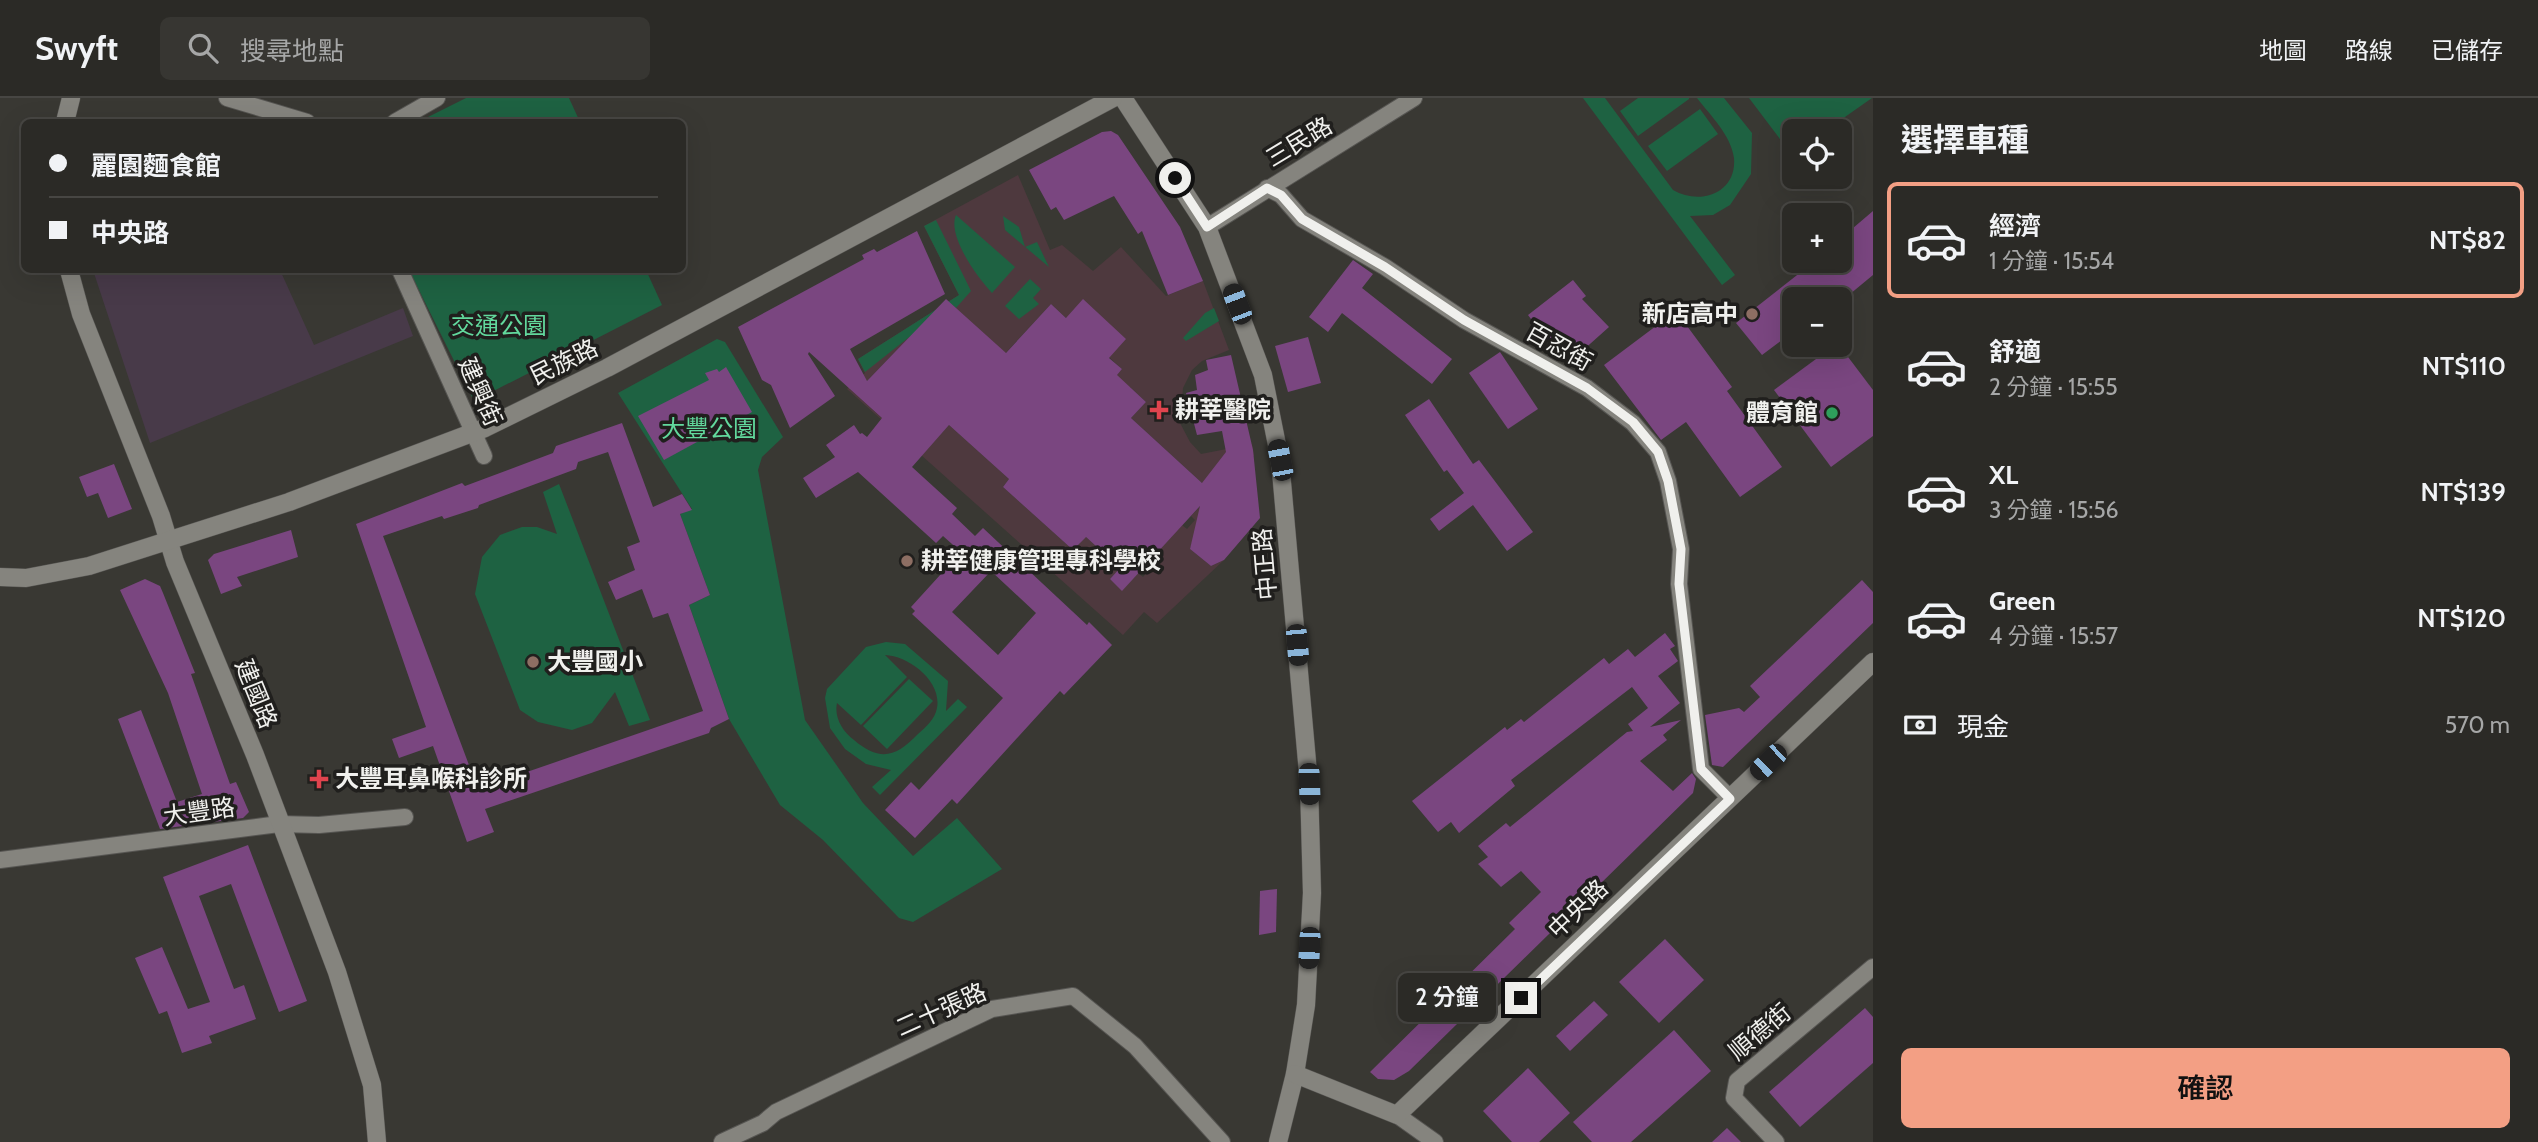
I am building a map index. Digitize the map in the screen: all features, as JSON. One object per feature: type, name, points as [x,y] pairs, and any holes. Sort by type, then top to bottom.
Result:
[{"type":"street","points":[[66,119],[71,98]]},
{"type":"street","points":[[227,98],[297,119]]},
{"type":"street","points":[[400,119],[437,98]]},
{"type":"street","name":"民族路","points":[[0,577],[26,578],[89,566],[289,502],[472,433],[607,368],[1113,98]]},
{"type":"street","name":"中正路","points":[[1123,98],[1207,227],[1263,375],[1280,460],[1311,838],[1306,1005],[1296,1074],[1278,1142]]},
{"type":"street","name":"三民路","points":[[1207,227],[1414,98]]},
{"type":"street","name":"百忍街","points":[[1267,188],[1281,195],[1302,219],[1385,267],[1464,320],[1587,388],[1633,422],[1658,452],[1668,481],[1681,549],[1679,584],[1701,769],[1730,799]]},
{"type":"street","name":"建國路","points":[[70,273],[81,314],[161,516],[167,541],[245,731],[337,972],[372,1085],[377,1142]]},
{"type":"street","name":"建興街","points":[[401,273],[484,456]]},
{"type":"street","name":"中央路","points":[[1397,1115],[1873,662]]},
{"type":"street","name":"大豐路","points":[[0,860],[279,824],[319,825],[405,817]]},
{"type":"street","name":"順德街","points":[[1776,1142],[1734,1098],[1737,1082],[1873,967]]},
{"type":"street","name":"二十張路","points":[[722,1142],[763,1123],[776,1112],[992,1009],[1073,996],[1135,1046],[1222,1142]]},
{"type":"street","points":[[1296,1074],[1397,1115],[1435,1142]]},
{"type":"shaded area","name":"耕莘醫院","points":[[1018,175],[1050,250],[1062,245],[1093,271],[1121,247],[1166,296],[1203,281],[1229,350],[1202,361],[1192,370],[1183,388],[1180,423],[1190,442],[1201,454],[1252,444],[1254,456],[1220,460],[1230,498],[1192,543],[1190,549],[1211,566],[1224,560],[1157,623],[1144,612],[1123,635],[847,389],[865,373],[858,359],[959,295],[924,226]],"holes":[[[1051,304],[1122,369],[1049,450],[1130,387],[1146,402],[1131,418],[1213,493],[1191,516],[1195,520],[1187,529],[1182,525],[1145,566],[1149,570],[1143,577],[1138,573],[1122,590],[1110,579],[1120,568],[1076,528],[1071,534],[1080,543],[1073,550],[1003,487],[1009,479],[949,425],[922,455],[850,389],[863,377],[867,381],[905,342],[1001,358]]]},
{"type":"shaded area","points":[[94,273],[281,273],[314,345],[403,308],[413,336],[150,443]]},
{"type":"green space","points":[[466,98],[569,98],[579,119],[424,119]]},
{"type":"green space","points":[[1583,98],[1605,98],[1673,190],[1694,197],[1715,193],[1730,180],[1734,158],[1729,141],[1697,98],[1724,98],[1752,133],[1751,174],[1730,205],[1713,215],[1690,216],[1735,275],[1722,285]]},
{"type":"green space","points":[[1638,98],[1689,99],[1638,136],[1620,111]]},
{"type":"green space","points":[[1749,98],[1872,98],[1842,119],[1782,119],[1782,142]]},
{"type":"green space","points":[[1700,109],[1718,134],[1667,171],[1648,146]]},
{"type":"green space","points":[[956,215],[1015,267],[992,293],[959,245],[954,224]]},
{"type":"green space","points":[[1003,216],[1019,227],[1025,247],[1005,230]]},
{"type":"green space","points":[[936,220],[971,291],[956,308],[951,304],[865,372],[858,359],[959,295],[924,226]]},
{"type":"green space","points":[[1037,242],[1049,267],[1025,247]]},
{"type":"green space","name":"交通公園","points":[[410,273],[647,273],[662,305],[474,401]]},
{"type":"green space","points":[[1030,279],[1041,289],[1033,298],[1039,304],[1019,319],[1005,306]]},
{"type":"green space","points":[[1214,308],[1219,321],[1186,341],[1183,338],[1205,313]]},
{"type":"green space","name":"大豐公園","points":[[717,339],[725,342],[783,437],[762,457],[758,470],[805,720],[863,803],[913,856],[957,818],[1002,869],[913,922],[899,918],[823,840],[780,805],[729,719],[689,605],[710,595],[680,514],[692,509],[618,393]]},
{"type":"green space","points":[[559,484],[650,720],[629,726],[615,692],[592,723],[572,730],[538,722],[520,710],[475,594],[482,557],[500,535],[522,527],[537,527],[557,534],[543,492]]},
{"type":"green space","points":[[886,642],[905,644],[948,681],[946,711],[958,699],[967,707],[880,795],[872,787],[891,770],[866,764],[845,749],[830,728],[825,698],[827,689],[866,647]],"holes":[[[885,655],[913,665],[929,680],[937,698],[937,708],[930,722],[910,742],[895,752],[880,754],[863,747],[846,732],[836,708],[837,703],[861,725],[907,677]]]},
{"type":"green space","points":[[909,679],[933,701],[887,749],[863,726]]},
{"type":"building","points":[[1111,131],[1118,135],[1180,227],[1203,281],[1168,295],[1142,231],[1138,234],[1114,196],[1064,220],[1056,207],[1051,210],[1029,170],[1102,132]]},
{"type":"building","points":[[1873,211],[1873,275],[1852,292],[1852,287],[1782,287],[1782,340],[1762,355],[1736,323],[1800,273],[1852,273],[1852,229]]},
{"type":"building","points":[[917,231],[945,294],[850,349],[867,381],[946,299],[1006,353],[1051,304],[1066,318],[1083,299],[1126,339],[1109,358],[1122,369],[1117,375],[1146,402],[1131,418],[1202,483],[1226,452],[1222,431],[1197,435],[1186,393],[1197,390],[1195,375],[1208,370],[1206,360],[1231,355],[1253,450],[1260,518],[1224,560],[1211,566],[1190,549],[1200,506],[1122,591],[1110,579],[1120,568],[1086,537],[1073,550],[1003,487],[1009,479],[949,425],[912,467],[957,508],[952,514],[975,536],[983,528],[1112,645],[1064,695],[1060,691],[957,804],[952,799],[915,838],[885,810],[911,782],[919,790],[1003,698],[912,614],[915,611],[911,607],[961,552],[943,536],[936,543],[858,472],[816,498],[803,478],[835,457],[826,445],[854,425],[860,434],[867,437],[882,418],[809,352],[835,396],[790,428],[771,385],[762,380],[738,327],[864,259],[862,255],[874,249],[877,252]],"holes":[[[991,571],[1036,613],[998,655],[952,612]]]},
{"type":"building","points":[[1353,260],[1373,274],[1362,288],[1452,359],[1432,384],[1342,313],[1328,332],[1309,317]]},
{"type":"building","points":[[1573,280],[1586,296],[1582,299],[1609,327],[1581,352],[1546,339],[1528,315]]},
{"type":"building","points":[[1676,311],[1732,387],[1727,391],[1782,467],[1740,497],[1686,422],[1661,440],[1604,365]]},
{"type":"building","points":[[1308,337],[1321,383],[1288,392],[1275,346]]},
{"type":"building","points":[[1500,352],[1538,409],[1508,429],[1469,373]]},
{"type":"building","name":"體育館","points":[[1819,357],[1848,357],[1873,390],[1873,436],[1831,467],[1774,390]]},
{"type":"building","points":[[726,367],[752,412],[664,460],[638,416],[709,380],[705,373],[717,369],[719,372]]},
{"type":"building","points":[[1429,399],[1473,464],[1479,460],[1533,532],[1507,551],[1473,505],[1439,531],[1430,519],[1464,493],[1447,470],[1444,472],[1405,415]]},
{"type":"building","points":[[622,423],[653,507],[682,494],[692,510],[680,514],[710,595],[689,605],[729,719],[711,728],[709,733],[485,809],[494,832],[467,842],[433,746],[399,758],[392,739],[426,727],[356,524],[462,483],[465,486],[553,453],[556,446]],"holes":[[[608,452],[640,542],[627,547],[635,570],[608,582],[616,600],[642,589],[653,618],[668,613],[703,711],[478,789],[383,536],[442,516],[444,519],[478,508],[479,505],[576,469],[578,462]]]},
{"type":"building","points":[[114,464],[132,509],[108,518],[98,493],[87,497],[79,477]]},
{"type":"building","points":[[291,530],[298,557],[237,577],[242,586],[221,594],[208,560],[214,554]]},
{"type":"building","points":[[145,579],[160,586],[163,593],[195,673],[191,674],[230,784],[236,782],[249,812],[243,818],[160,829],[118,719],[141,710],[177,802],[202,794],[168,693],[120,590]]},
{"type":"building","points":[[1862,580],[1873,592],[1873,623],[1723,767],[1712,765],[1705,715],[1739,708],[1744,712],[1760,697],[1750,686]]},
{"type":"building","points":[[1665,633],[1675,646],[1670,649],[1678,661],[1658,676],[1680,703],[1650,727],[1681,720],[1663,735],[1667,740],[1640,761],[1673,791],[1692,773],[1696,779],[1693,793],[1409,1071],[1394,1080],[1378,1079],[1370,1072],[1515,929],[1509,923],[1541,892],[1521,871],[1501,887],[1478,864],[1488,857],[1478,846],[1506,823],[1510,827],[1627,732],[1633,731],[1628,724],[1648,708],[1632,687],[1511,780],[1515,786],[1459,833],[1451,822],[1438,832],[1412,801],[1505,727],[1507,730],[1521,719],[1524,722],[1604,658],[1609,664],[1628,649],[1635,657]]},
{"type":"building","points":[[248,845],[307,1001],[279,1012],[231,884],[199,896],[234,989],[244,985],[256,1019],[209,1036],[212,1043],[182,1053],[167,1011],[159,1014],[135,958],[162,947],[188,1009],[210,1002],[163,877]]},
{"type":"building","points":[[1277,889],[1276,932],[1259,935],[1260,891]]},
{"type":"building","points":[[1665,939],[1704,980],[1659,1023],[1619,982]]},
{"type":"building","points":[[1594,1001],[1608,1015],[1570,1051],[1556,1036]]},
{"type":"building","points":[[1865,1008],[1873,1017],[1873,1063],[1800,1127],[1769,1092]]},
{"type":"building","points":[[1674,1030],[1711,1071],[1631,1142],[1592,1142],[1573,1122]]},
{"type":"building","points":[[1528,1068],[1570,1113],[1539,1142],[1512,1142],[1483,1111]]},
{"type":"building","points":[[1727,1128],[1741,1142],[1712,1142]]},
{"type":"place","name":"新店高中","points":[[1752,314]]},
{"type":"place","name":"耕莘醫院","points":[[1159,410]]},
{"type":"place","name":"體育館","points":[[1832,413]]},
{"type":"place","name":"耕莘健康管理專科學校","points":[[907,561]]},
{"type":"place","name":"大豐國小","points":[[533,662]]},
{"type":"place","name":"大豐耳鼻喉科診所","points":[[319,779]]},
{"type":"route","points":[[1175,178],[1207,227],[1267,188],[1281,195],[1302,219],[1385,267],[1464,320],[1587,388],[1633,422],[1658,452],[1668,481],[1681,549],[1679,584],[1701,769],[1730,799],[1521,998]]}]
